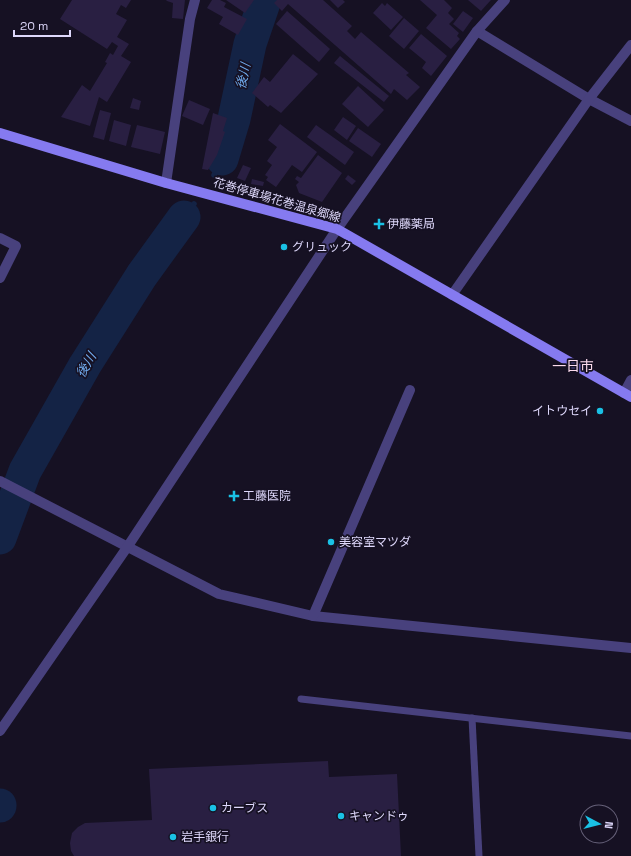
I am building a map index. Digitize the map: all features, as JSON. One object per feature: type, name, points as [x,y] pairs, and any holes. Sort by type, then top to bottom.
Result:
[{"type":"main road","name":"花巻停車場花巻温泉郷線","points":[[0,133],[166,183],[337,229],[628,395]]},
{"type":"street","points":[[166,183],[190,19],[195,0]]},
{"type":"street","points":[[0,731],[128,546],[337,229],[477,31],[505,0]]},
{"type":"street","points":[[477,31],[589,99],[631,121]]},
{"type":"street","points":[[452,295],[589,99],[631,46]]},
{"type":"street","points":[[0,238],[16,246],[0,278]]},
{"type":"street","points":[[628,395],[631,380]]},
{"type":"street","points":[[313,616],[410,390]]},
{"type":"street","points":[[0,481],[219,594],[313,616],[631,648]]},
{"type":"lane","points":[[301,699],[631,736]]},
{"type":"lane","points":[[472,718],[479,856]]},
{"type":"building","points":[[72,0],[131,0],[126,8],[121,5],[116,14],[127,20],[117,37],[129,44],[121,56],[131,62],[107,102],[99,97],[90,126],[61,117],[82,85],[90,91],[107,63],[105,62],[110,53],[113,55],[118,46],[112,42],[107,49],[60,19]]},
{"type":"building","points":[[166,0],[185,0],[183,19],[172,18],[173,3]]},
{"type":"building","points":[[212,0],[220,0],[226,3],[224,7],[247,19],[238,35],[219,24],[223,17],[207,8]]},
{"type":"building","points":[[226,0],[254,0],[245,13]]},
{"type":"building","points":[[277,0],[323,0],[352,26],[347,31],[355,39],[361,32],[409,73],[406,75],[420,87],[407,100],[394,89],[391,94],[288,4],[282,11],[274,3]]},
{"type":"building","points":[[330,0],[343,0],[345,2],[338,8]]},
{"type":"building","points":[[420,0],[444,0],[452,8],[448,13],[454,19],[449,24],[459,33],[457,36],[460,39],[451,49],[426,28],[437,15]]},
{"type":"building","points":[[468,0],[491,0],[481,11]]},
{"type":"building","points":[[382,3],[385,6],[387,3],[403,17],[391,30],[373,13]]},
{"type":"building","points":[[287,11],[330,49],[319,62],[276,24]]},
{"type":"building","points":[[463,11],[473,18],[463,32],[453,24]]},
{"type":"building","points":[[404,18],[419,31],[404,49],[389,36]]},
{"type":"building","points":[[421,34],[447,56],[431,76],[422,68],[426,62],[409,48]]},
{"type":"building","points":[[293,54],[318,74],[281,113],[270,105],[268,107],[252,93],[264,77],[270,82]]},
{"type":"building","points":[[340,56],[389,96],[384,102],[334,63]]},
{"type":"building","points":[[358,86],[384,110],[368,127],[342,104]]},
{"type":"building","points":[[133,98],[141,101],[139,110],[130,108]]},
{"type":"building","points":[[189,100],[210,109],[203,125],[182,116]]},
{"type":"building","points":[[100,110],[111,113],[104,140],[93,137]]},
{"type":"building","points":[[213,113],[227,118],[223,131],[225,132],[217,155],[208,170],[202,169]]},
{"type":"building","points":[[343,117],[356,126],[347,140],[334,130]]},
{"type":"building","points":[[114,120],[131,125],[126,146],[109,141]]},
{"type":"building","points":[[280,124],[317,152],[302,172],[292,165],[276,187],[266,180],[268,177],[265,175],[272,165],[267,161],[277,147],[268,140]]},
{"type":"building","points":[[137,125],[165,132],[160,154],[131,147]]},
{"type":"building","points":[[316,125],[354,152],[345,165],[307,137]]},
{"type":"building","points":[[358,128],[381,144],[372,157],[349,141]]},
{"type":"building","points":[[318,155],[342,173],[322,202],[299,193],[296,185],[299,182],[295,179],[297,176],[301,178]]},
{"type":"building","points":[[243,165],[251,168],[245,181],[237,178]]},
{"type":"building","points":[[348,175],[356,181],[352,185],[345,179]]},
{"type":"building","points":[[252,179],[264,182],[263,186],[251,184]]},
{"type":"building","points":[[328,761],[329,777],[397,774],[401,856],[74,856],[71,851],[70,843],[72,833],[85,823],[152,820],[149,769]]},
{"type":"waterway","name":"後川","points":[[222,159],[234,119],[250,44],[265,0]]},
{"type":"waterway","name":"後川","points":[[214,175],[222,159]]},
{"type":"waterway","name":"後川","points":[[184,217],[194,204]]},
{"type":"waterway","name":"後川","points":[[0,538],[25,471],[85,365],[142,275],[184,217]]},
{"type":"place","name":"伊藤薬局","points":[[379,224]]},
{"type":"place","name":"グリュック","points":[[284,247]]},
{"type":"place","name":"イトウセイ","points":[[600,411]]},
{"type":"place","name":"工藤医院","points":[[234,496]]},
{"type":"place","name":"美容室マツダ","points":[[331,542]]},
{"type":"place","name":"カーブス","points":[[213,808]]},
{"type":"place","name":"キャンドゥ","points":[[341,816]]},
{"type":"place","name":"岩手銀行","points":[[173,837]]},
{"type":"district","name":"一日市","points":[[573,366]]}]
